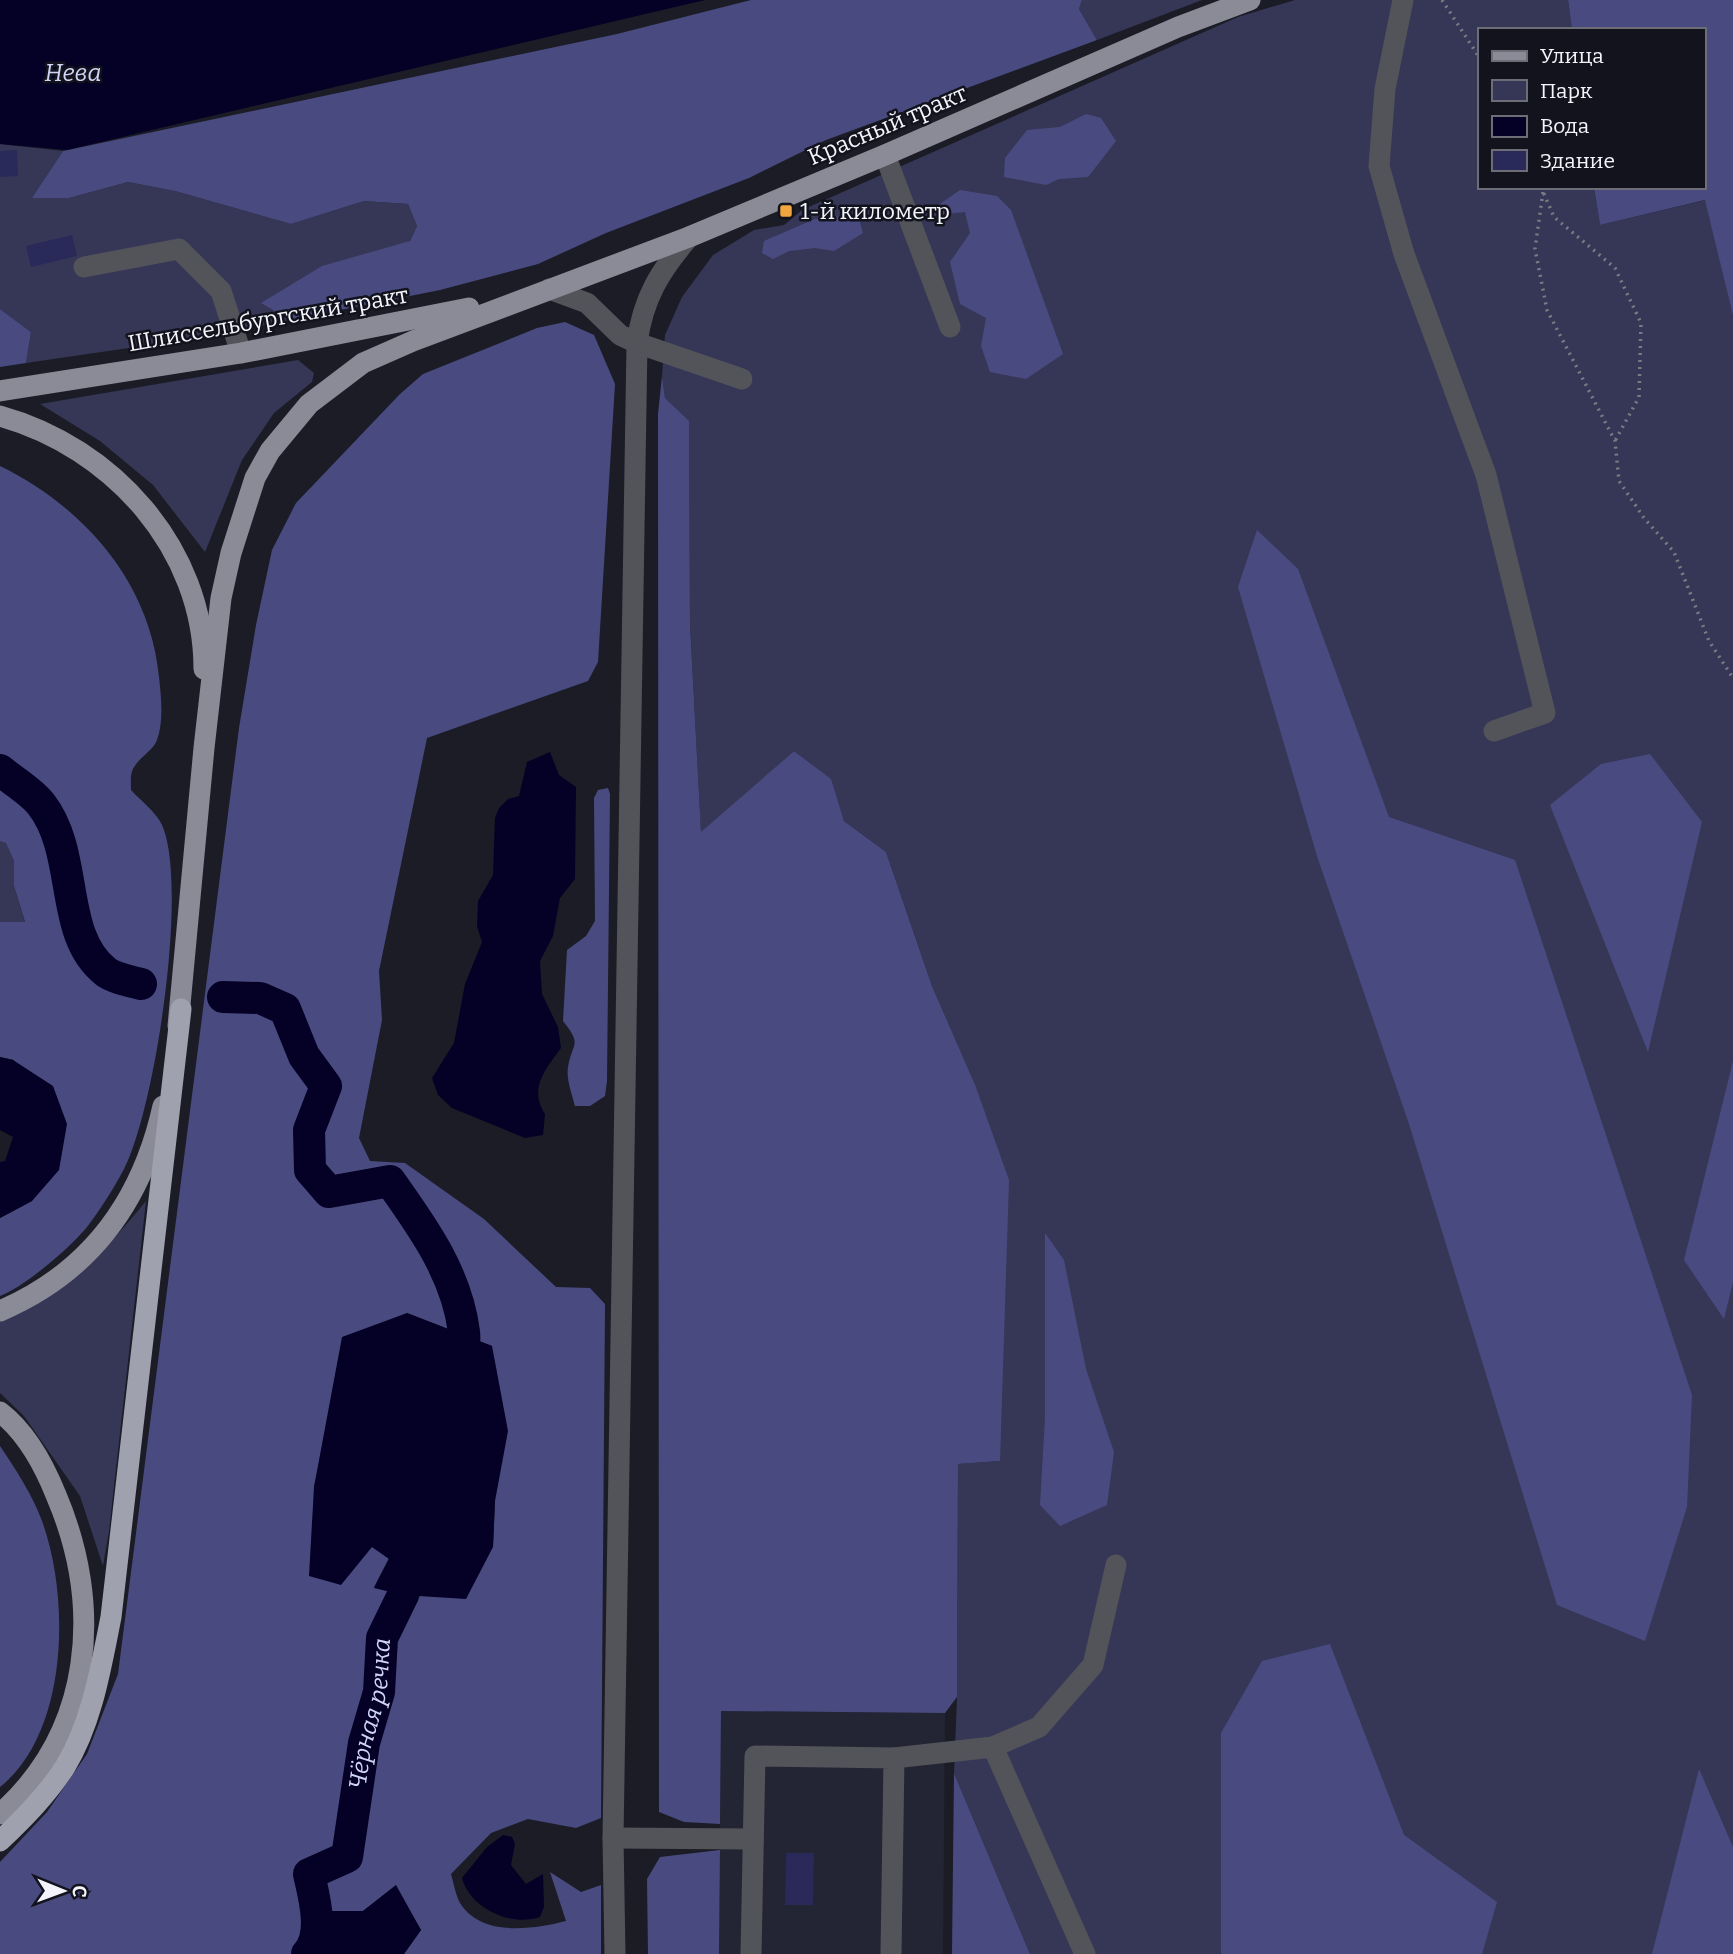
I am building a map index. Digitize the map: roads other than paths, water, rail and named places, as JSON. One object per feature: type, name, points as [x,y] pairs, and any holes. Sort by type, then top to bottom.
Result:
[{"type":"highway","points":[[0,1841],[38,1804],[65,1766],[83,1729],[99,1674],[112,1603],[181,1009]]},
{"type":"main road","name":"Красный тракт","points":[[546,290],[689,237],[1178,27],[1250,0]]},
{"type":"main road","name":"Шлиссельбургский тракт","points":[[0,391],[242,353],[395,325],[546,290]]},
{"type":"main road","points":[[0,1311],[37,1295],[117,1221],[149,1161],[181,1009],[204,748],[221,598],[231,553],[251,488],[270,451],[309,404],[363,363],[546,290]]},
{"type":"main road","points":[[0,416],[45,431],[75,446],[127,488],[153,519],[188,587],[199,622],[204,657],[204,748]]},
{"type":"main road","points":[[0,1412],[13,1421],[45,1469],[69,1524],[84,1587],[85,1644],[74,1702],[50,1756],[20,1796],[0,1814]]},
{"type":"street","points":[[1403,0],[1385,89],[1379,166],[1404,254],[1486,475],[1545,713],[1494,731]]},
{"type":"street","points":[[885,155],[950,327]]},
{"type":"street","points":[[615,1954],[613,1838],[637,344],[639,324],[661,271],[689,237]]},
{"type":"street","points":[[84,267],[178,248],[221,291],[242,353]]},
{"type":"street","points":[[546,290],[587,303],[620,335],[637,344],[742,379]]},
{"type":"street","points":[[751,1954],[755,1756],[894,1758],[993,1747],[1039,1727],[1093,1665],[1116,1565]]},
{"type":"street","points":[[993,1747],[1085,1954]]},
{"type":"street","points":[[891,1954],[894,1758]]},
{"type":"street","points":[[613,1838],[753,1839]]},
{"type":"water","name":"Нева","points":[[0,0],[705,0],[67,150],[0,144]]},
{"type":"water","points":[[550,752],[559,775],[576,787],[575,879],[560,898],[553,936],[540,961],[542,994],[558,1027],[561,1048],[545,1071],[539,1087],[540,1105],[545,1114],[543,1135],[525,1138],[452,1108],[438,1095],[432,1078],[454,1043],[465,984],[482,942],[477,926],[478,901],[493,875],[495,818],[499,808],[508,799],[519,796],[527,762]]},
{"type":"water","points":[[0,1057],[13,1060],[53,1086],[67,1124],[59,1170],[32,1201],[0,1218],[0,1162],[5,1161],[13,1137],[0,1130]]},
{"type":"water","points":[[407,1313],[492,1346],[508,1431],[495,1501],[493,1547],[466,1599],[403,1595],[374,1588],[389,1559],[372,1547],[341,1585],[309,1576],[314,1487],[342,1337]]},
{"type":"water","points":[[503,1835],[512,1837],[515,1844],[511,1865],[526,1884],[543,1874],[544,1907],[540,1917],[504,1917],[482,1906],[466,1889],[462,1878],[487,1847]]},
{"type":"water","points":[[396,1885],[421,1930],[404,1954],[326,1954],[298,1939],[317,1911],[363,1911]]},
{"type":"waterway","points":[[0,770],[37,799],[53,824],[61,846],[81,937],[91,956],[109,974],[141,984]]},
{"type":"waterway","points":[[223,997],[260,998],[285,1009],[304,1056],[326,1086],[309,1130],[310,1170],[329,1192],[390,1181],[426,1233],[446,1271],[460,1311],[464,1348],[458,1375]]},
{"type":"waterway","name":"Чёрная речка","points":[[307,1954],[316,1936],[317,1926],[309,1874],[347,1857],[364,1743],[379,1692],[382,1638],[403,1595],[416,1555]]},
{"type":"place","name":"1-й километр","points":[[786,211]]}]
